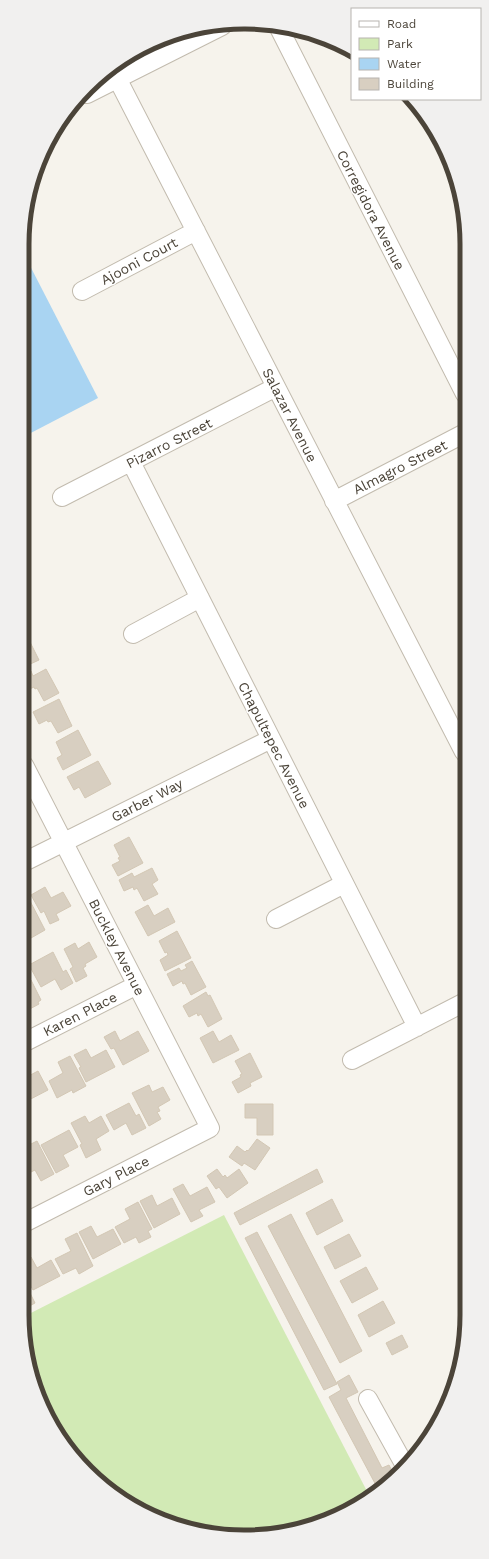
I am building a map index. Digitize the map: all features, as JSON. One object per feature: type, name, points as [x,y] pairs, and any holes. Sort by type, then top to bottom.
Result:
[{"type":"street","name":"Corregidora Avenue","points":[[281,32],[460,384]]},
{"type":"street","points":[[94,90],[189,37],[199,34]]},
{"type":"street","name":"Salazar Avenue","points":[[117,78],[460,744]]},
{"type":"street","name":"Ajooni Court","points":[[82,291],[196,231]]},
{"type":"street","name":"Pizarro Street","points":[[62,497],[276,387]]},
{"type":"street","name":"Almagro Street","points":[[334,501],[460,436]]},
{"type":"street","name":"Chapultepec Avenue","points":[[131,462],[417,1027]]},
{"type":"street","points":[[132,634],[200,598]]},
{"type":"street","name":"Garber Way","points":[[29,860],[271,739]]},
{"type":"street","name":"Buckley Avenue","points":[[29,775],[210,1128]]},
{"type":"street","points":[[276,919],[344,884]]},
{"type":"street","name":"Karen Place","points":[[29,1040],[137,985]]},
{"type":"street","points":[[352,1060],[460,1005]]},
{"type":"street","name":"Gary Place","points":[[29,1220],[210,1128]]},
{"type":"street","points":[[368,1399],[403,1461]]},
{"type":"green space","points":[[224,1215],[367,1492],[340,1508],[314,1519],[287,1526],[259,1530],[230,1530],[202,1526],[175,1519],[149,1508],[125,1494],[102,1477],[82,1457],[65,1434],[51,1410],[40,1384],[33,1357],[29,1329],[29,1314]]},
{"type":"water","points":[[29,264],[98,398],[29,434]]},
{"type":"building","points":[[29,640],[39,660],[29,665]]},
{"type":"building","points":[[46,669],[59,693],[44,701],[37,688],[35,689],[34,687],[29,689],[29,672],[31,671],[33,676]]},
{"type":"building","points":[[59,699],[72,726],[58,733],[51,721],[48,722],[47,720],[39,724],[33,712]]},
{"type":"building","points":[[78,730],[91,755],[63,770],[57,758],[62,755],[56,742]]},
{"type":"building","points":[[98,761],[111,784],[85,798],[79,787],[74,790],[67,777]]},
{"type":"building","points":[[129,837],[143,863],[118,876],[112,865],[120,861],[118,858],[120,857],[114,845]]},
{"type":"building","points":[[152,868],[158,880],[152,884],[158,894],[144,901],[137,888],[134,890],[133,887],[124,891],[119,880],[132,873],[134,877]]},
{"type":"building","points":[[45,887],[51,898],[63,892],[71,906],[56,914],[59,920],[50,924],[44,911],[41,913],[31,895]]},
{"type":"building","points":[[29,899],[45,930],[31,938],[29,934]]},
{"type":"building","points":[[148,905],[154,916],[168,908],[175,922],[148,936],[135,912]]},
{"type":"building","points":[[177,931],[191,958],[165,971],[160,960],[168,955],[167,952],[165,953],[159,941]]},
{"type":"building","points":[[89,942],[97,957],[85,964],[86,966],[83,968],[87,976],[76,982],[70,969],[73,967],[64,949],[75,943],[78,949]]},
{"type":"building","points":[[53,952],[63,972],[66,970],[73,983],[61,990],[55,979],[41,987],[29,965]]},
{"type":"building","points":[[192,961],[206,987],[191,995],[185,983],[183,984],[182,981],[173,986],[167,974],[179,968],[181,971],[187,968],[185,965]]},
{"type":"building","points":[[31,980],[41,1000],[38,1002],[39,1004],[29,1009],[29,981]]},
{"type":"building","points":[[206,992],[208,996],[210,995],[222,1019],[208,1027],[201,1014],[198,1016],[197,1013],[189,1017],[183,1006]]},
{"type":"building","points":[[115,1031],[120,1041],[138,1031],[149,1051],[123,1065],[114,1048],[111,1049],[104,1037]]},
{"type":"building","points":[[213,1031],[219,1042],[231,1035],[239,1050],[213,1063],[200,1038]]},
{"type":"building","points":[[86,1049],[91,1058],[106,1050],[115,1067],[86,1082],[79,1068],[81,1067],[74,1055]]},
{"type":"building","points":[[250,1053],[262,1077],[250,1083],[251,1086],[238,1093],[232,1082],[241,1077],[240,1075],[242,1074],[235,1061]]},
{"type":"building","points":[[70,1056],[86,1086],[73,1093],[72,1090],[57,1098],[49,1081],[63,1073],[58,1062]]},
{"type":"building","points":[[38,1071],[48,1090],[29,1100],[29,1076]]},
{"type":"building","points":[[149,1085],[152,1092],[163,1087],[170,1100],[158,1107],[160,1111],[157,1112],[161,1119],[149,1126],[132,1093]]},
{"type":"building","points":[[129,1103],[136,1116],[139,1114],[146,1128],[132,1135],[126,1123],[114,1130],[106,1115]]},
{"type":"building","points":[[245,1104],[273,1104],[273,1135],[257,1135],[257,1118],[245,1118]]},
{"type":"building","points":[[85,1116],[89,1123],[101,1116],[109,1131],[96,1139],[101,1150],[86,1158],[80,1145],[82,1144],[71,1123]]},
{"type":"building","points":[[69,1130],[78,1147],[63,1155],[69,1166],[56,1173],[41,1145]]},
{"type":"building","points":[[257,1139],[270,1148],[255,1170],[244,1163],[242,1166],[229,1157],[237,1146],[245,1152],[247,1150],[248,1151]]},
{"type":"building","points":[[37,1141],[54,1174],[41,1181],[35,1170],[29,1173],[29,1145]]},
{"type":"building","points":[[217,1169],[223,1177],[225,1175],[227,1178],[239,1169],[248,1183],[227,1198],[219,1187],[216,1189],[207,1176]]},
{"type":"building","points":[[317,1169],[323,1182],[240,1225],[234,1213]]},
{"type":"building","points":[[183,1184],[190,1196],[207,1187],[215,1202],[199,1210],[203,1216],[191,1222],[173,1189]]},
{"type":"building","points":[[152,1195],[157,1206],[172,1198],[180,1214],[154,1228],[140,1201]]},
{"type":"building","points":[[332,1199],[343,1221],[317,1235],[306,1213]]},
{"type":"building","points":[[138,1202],[152,1229],[148,1231],[151,1237],[139,1243],[136,1237],[124,1243],[115,1227],[130,1219],[125,1209]]},
{"type":"building","points":[[291,1214],[362,1351],[340,1363],[268,1226]]},
{"type":"building","points":[[91,1226],[97,1237],[113,1229],[121,1244],[93,1259],[79,1232]]},
{"type":"building","points":[[257,1232],[337,1384],[324,1390],[245,1238]]},
{"type":"building","points":[[77,1233],[93,1266],[79,1274],[76,1268],[63,1274],[55,1259],[71,1251],[65,1239]]},
{"type":"building","points":[[349,1234],[361,1256],[335,1269],[324,1247]]},
{"type":"building","points":[[31,1257],[37,1268],[51,1260],[60,1276],[33,1290],[29,1283],[29,1258]]},
{"type":"building","points":[[366,1267],[378,1289],[352,1303],[340,1281]]},
{"type":"building","points":[[30,1293],[35,1303],[29,1306]]},
{"type":"building","points":[[383,1301],[395,1323],[369,1337],[358,1315]]},
{"type":"building","points":[[402,1335],[408,1347],[392,1355],[386,1343]]},
{"type":"building","points":[[349,1375],[358,1392],[346,1398],[382,1468],[389,1465],[392,1471],[394,1470],[376,1485],[329,1397],[341,1390],[337,1382]]}]
